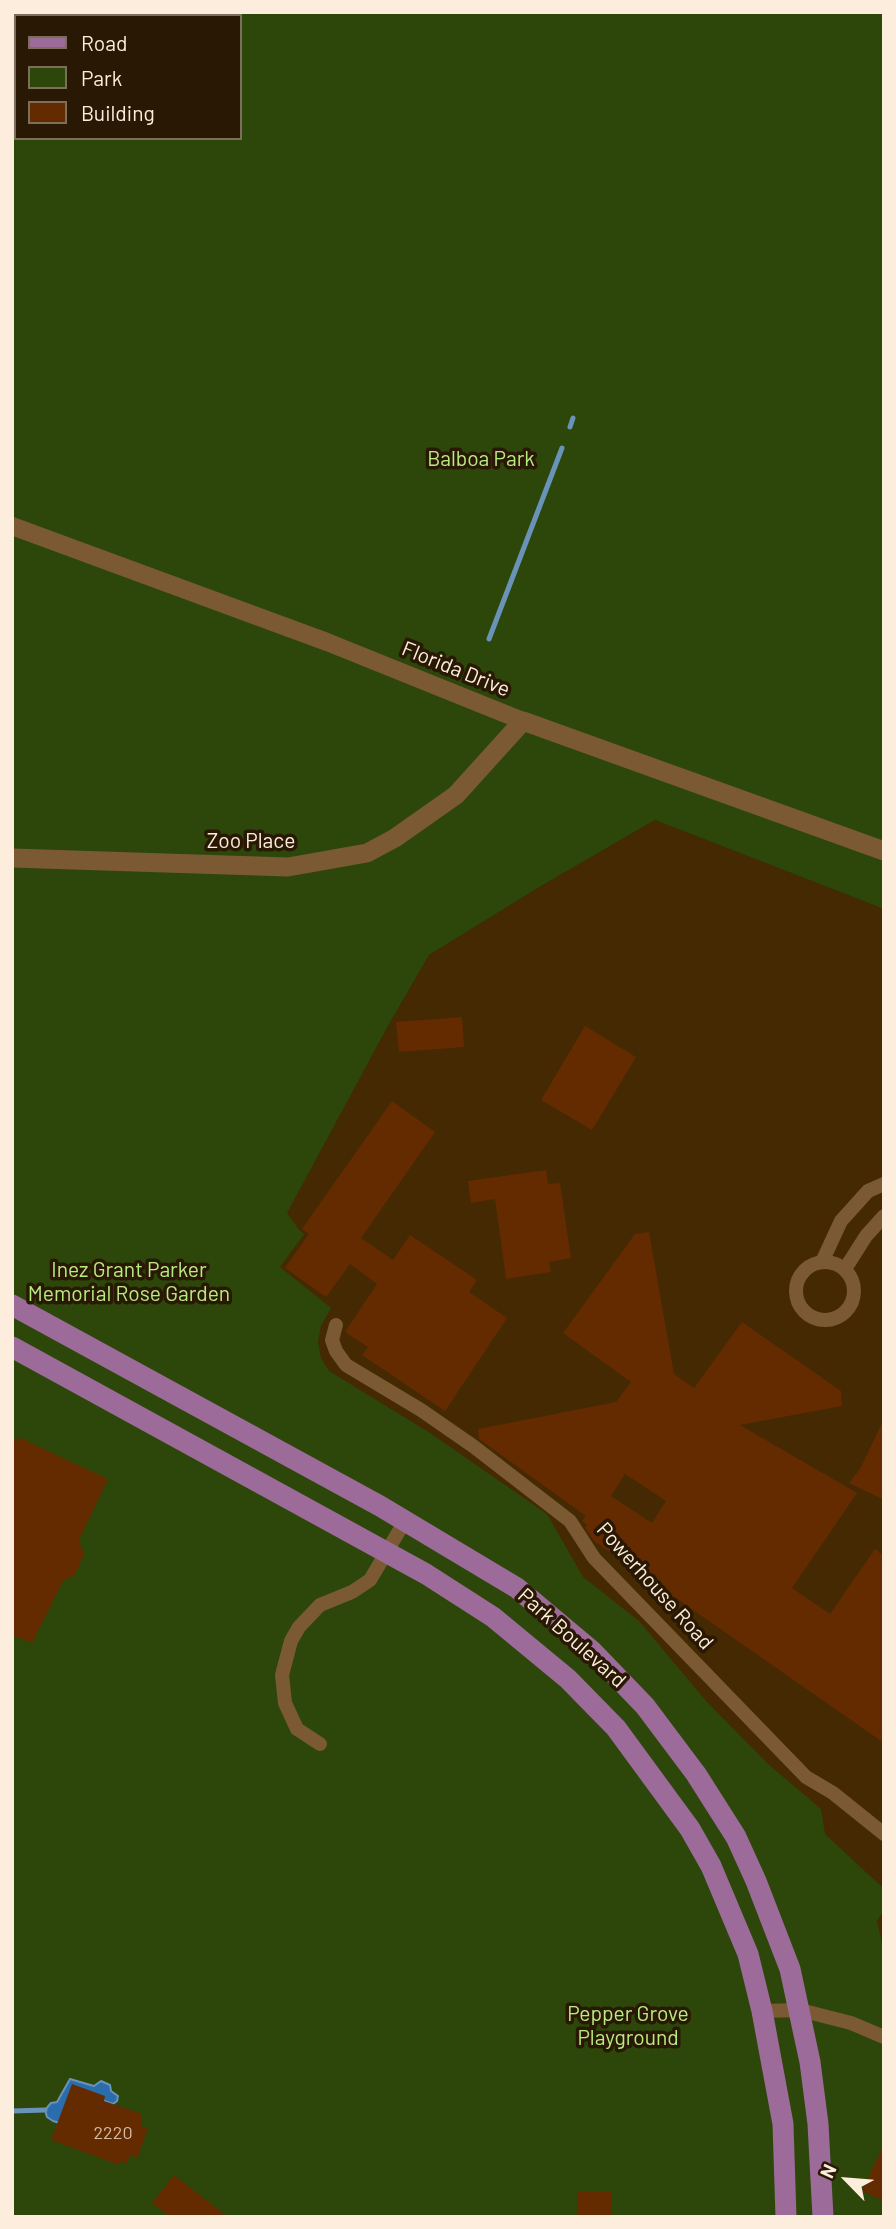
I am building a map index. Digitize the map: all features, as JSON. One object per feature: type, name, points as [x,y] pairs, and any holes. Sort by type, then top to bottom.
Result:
[{"type":"main road","name":"Florida Drive","points":[[523,721],[884,851]]},
{"type":"main road","name":"Zoo Place","points":[[12,858],[288,867],[367,853],[395,838],[456,795],[523,721]]},
{"type":"main road","name":"Park Boulevard","points":[[12,1305],[405,1521],[517,1588],[592,1651],[645,1706],[696,1774],[736,1837],[790,1969],[800,2010],[818,2124],[823,2217]]},
{"type":"main road","name":"Park Boulevard","points":[[12,1346],[387,1553],[493,1617],[568,1679],[616,1728],[690,1829],[711,1866],[748,1954],[762,2011],[783,2124],[786,2217]]},
{"type":"street","name":"Florida Drive","points":[[12,526],[248,612],[523,721]]},
{"type":"street","points":[[822,1262],[841,1221],[868,1191],[884,1184]]},
{"type":"street","points":[[845,1269],[866,1236],[884,1216]]},
{"type":"street","points":[[822,1262],[832,1262],[845,1269],[854,1287],[854,1297],[848,1309],[841,1316],[821,1321],[803,1312],[795,1292],[802,1273],[812,1265],[822,1262]]},
{"type":"street","name":"Powerhouse Road","points":[[336,1325],[332,1340],[335,1351],[346,1365],[421,1410],[570,1521],[594,1558],[806,1777],[833,1793],[884,1834]]},
{"type":"street","points":[[320,1744],[297,1729],[285,1703],[282,1675],[291,1641],[299,1627],[320,1605],[352,1592],[370,1580],[405,1521]]},
{"type":"street","points":[[762,2011],[800,2010],[851,2023],[884,2037]]},
{"type":"shaded area","points":[[655,820],[884,909],[884,2003],[206,1377],[275,1234],[429,955]]},
{"type":"green space","name":"Balboa Park","points":[[12,12],[884,12],[884,909],[655,820],[541,886],[429,955],[287,1213],[304,1234],[280,1267],[331,1308],[321,1326],[318,1342],[321,1358],[329,1371],[430,1433],[547,1514],[583,1577],[639,1621],[706,1701],[767,1763],[821,1809],[825,1834],[884,1889],[884,1910],[877,1921],[884,1953],[884,2217],[12,2217]]},
{"type":"water","points":[[70,2079],[94,2086],[101,2081],[110,2085],[111,2091],[118,2096],[117,2101],[113,2104],[75,2091],[63,2124],[53,2121],[47,2117],[45,2110],[51,2103],[57,2102]]},
{"type":"building","points":[[462,1017],[464,1047],[399,1052],[396,1022]]},
{"type":"building","points":[[585,1026],[636,1057],[592,1130],[541,1100]]},
{"type":"building","points":[[392,1101],[435,1132],[361,1238],[393,1260],[410,1235],[477,1280],[469,1292],[507,1318],[445,1411],[362,1355],[368,1347],[345,1332],[377,1284],[350,1264],[326,1297],[285,1268],[309,1234],[302,1229]]},
{"type":"building","points":[[546,1170],[548,1184],[560,1183],[571,1258],[549,1262],[551,1272],[506,1279],[495,1199],[471,1203],[468,1181]]},
{"type":"building","points":[[649,1232],[674,1374],[694,1388],[742,1322],[841,1391],[842,1406],[740,1425],[857,1493],[792,1588],[830,1614],[875,1549],[884,1556],[884,1743],[594,1541],[585,1527],[587,1525],[582,1521],[586,1516],[479,1439],[478,1429],[616,1402],[631,1382],[563,1333],[635,1234]],"holes":[[[625,1474],[666,1501],[652,1523],[611,1496]]]},
{"type":"building","points":[[884,1419],[884,1500],[849,1483],[860,1469]]},
{"type":"building","points":[[18,1437],[108,1479],[79,1540],[84,1554],[75,1575],[63,1581],[32,1643],[12,1635],[12,1439],[17,1441]]},
{"type":"building","points":[[72,2084],[105,2096],[104,2101],[142,2114],[141,2126],[148,2129],[137,2158],[130,2155],[127,2163],[120,2161],[119,2165],[51,2140]]},
{"type":"building","points":[[884,2144],[884,2201],[862,2191]]},
{"type":"building","points":[[174,2175],[228,2217],[170,2217],[152,2203]]},
{"type":"building","points":[[577,2191],[612,2192],[612,2216],[577,2216]]},
{"type":"waterway","points":[[570,427],[573,418]]},
{"type":"waterway","points":[[489,639],[562,448]]},
{"type":"waterway","points":[[12,2111],[45,2110]]},
{"type":"park label","name":"Inez Grant Parker Memorial Rose Garden","points":[[129,1282]]},
{"type":"park label","name":"Pepper Grove Playground","points":[[628,2026]]}]
